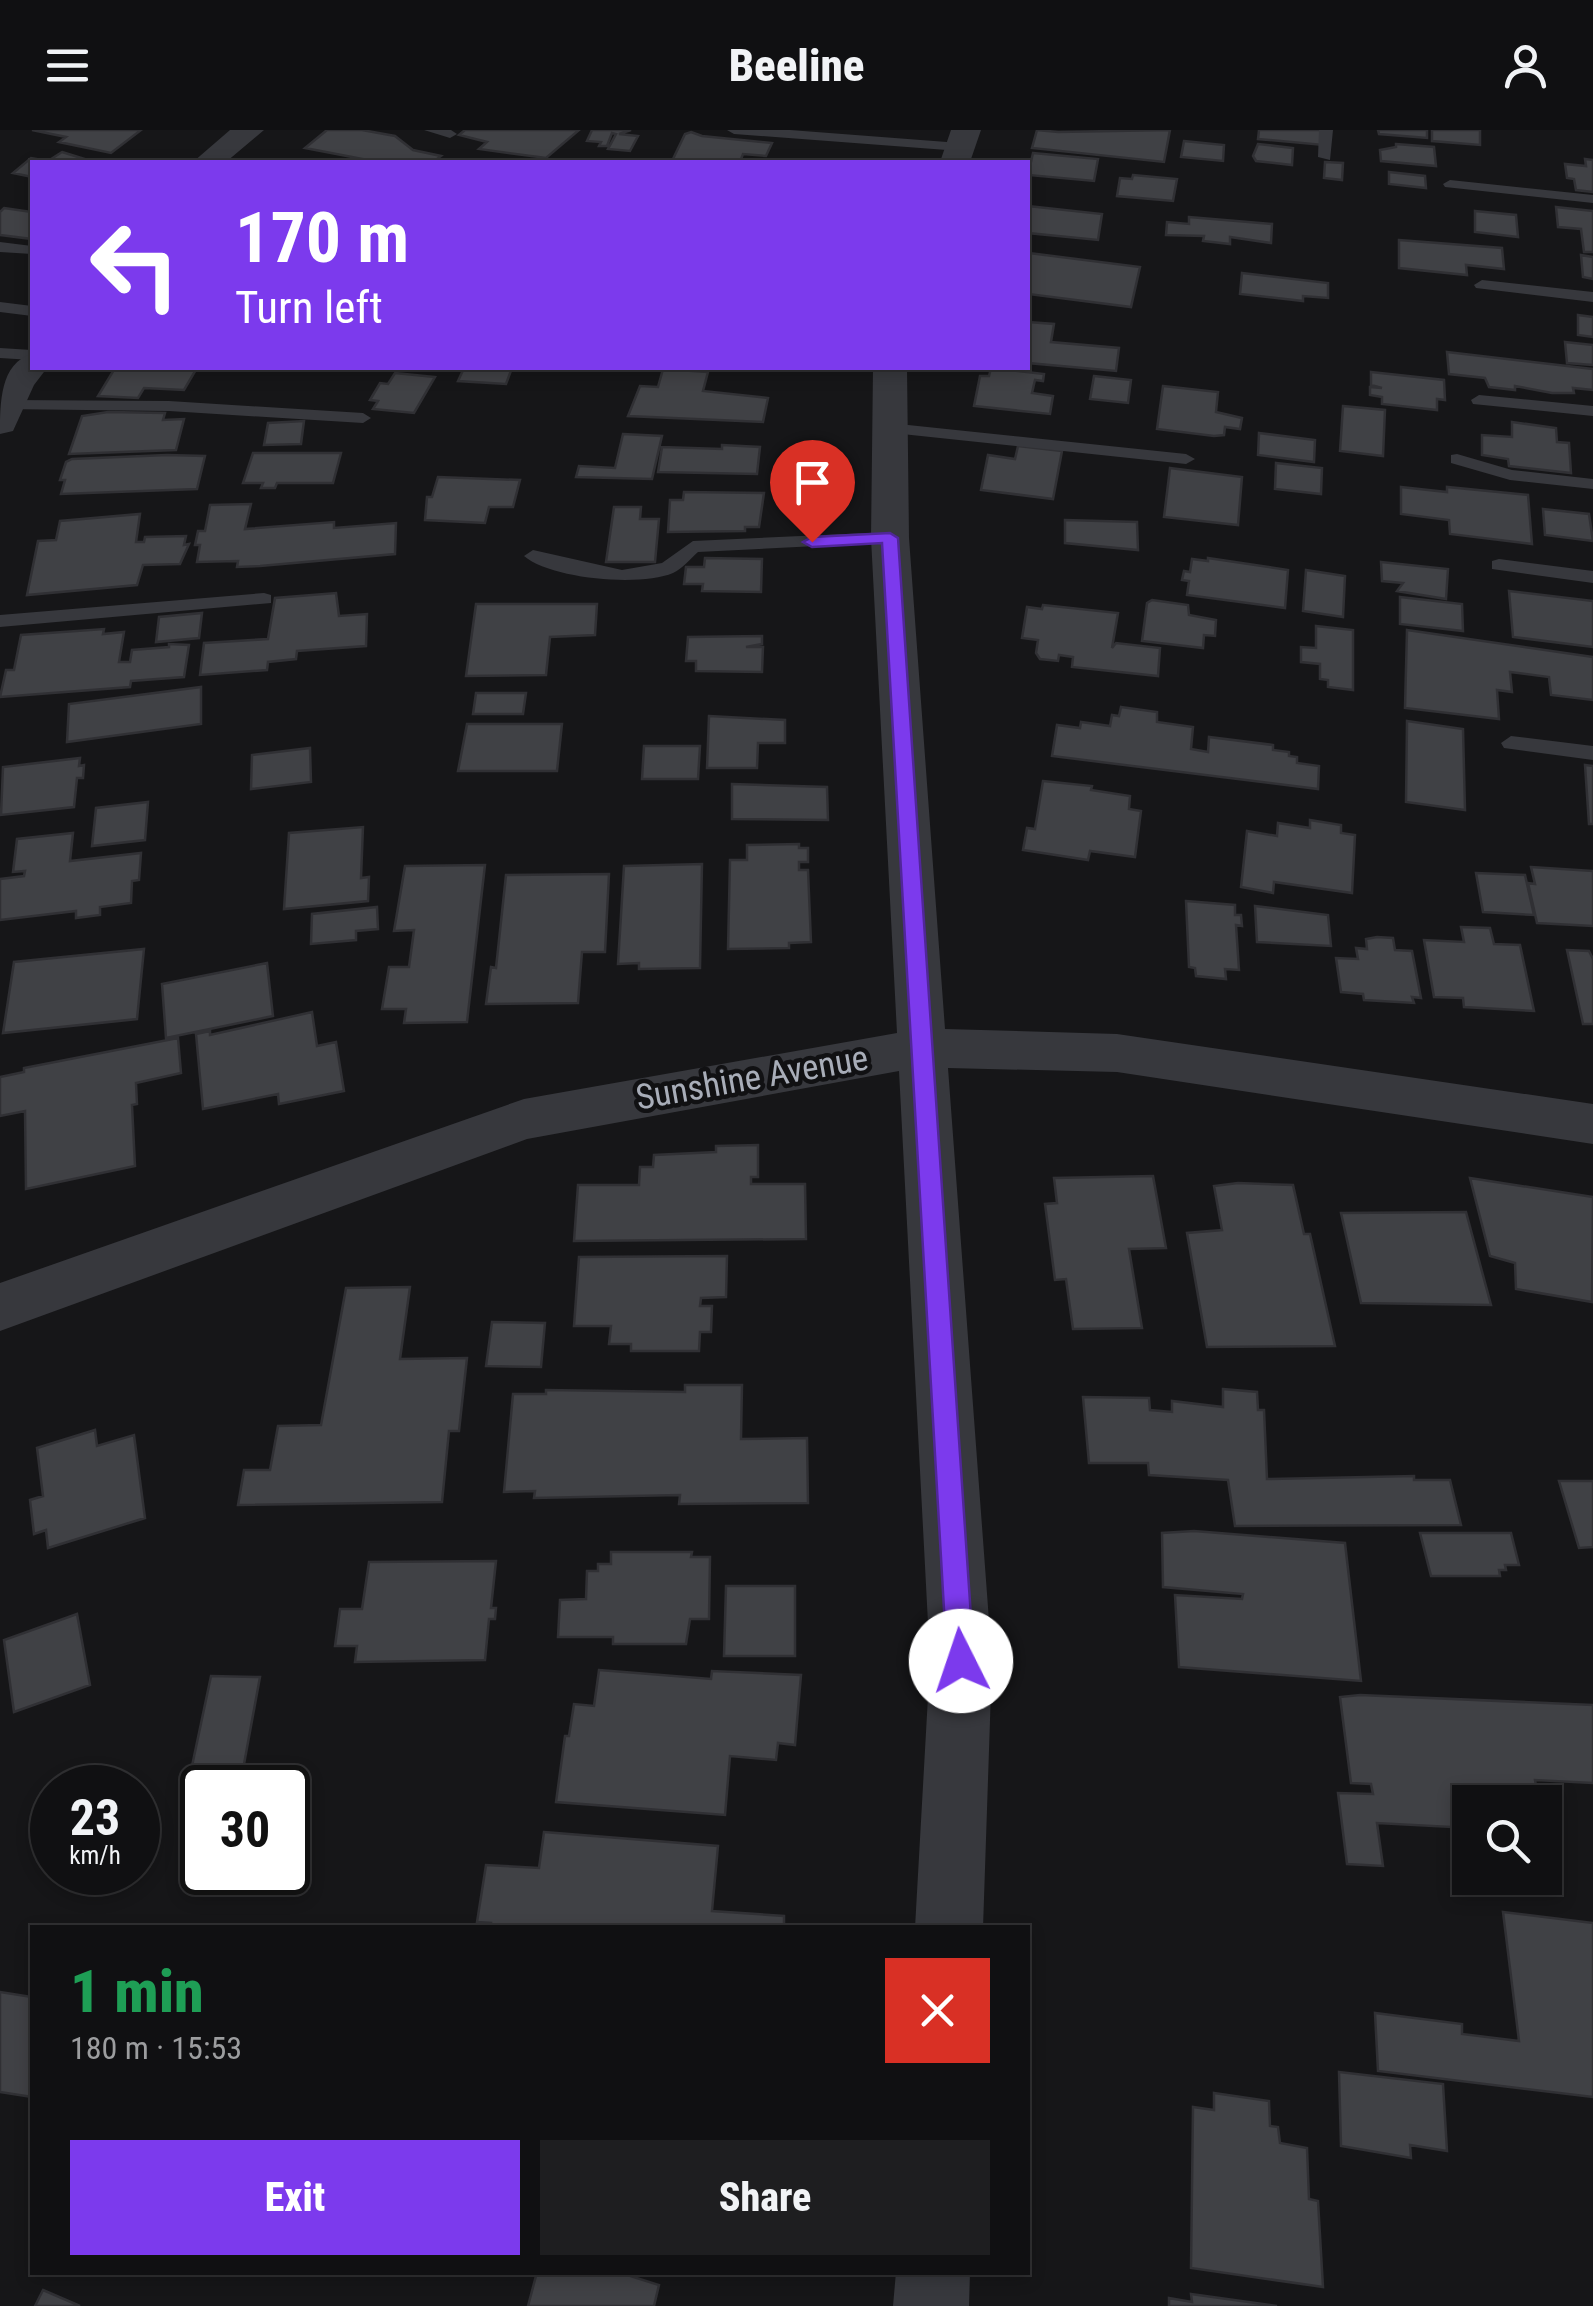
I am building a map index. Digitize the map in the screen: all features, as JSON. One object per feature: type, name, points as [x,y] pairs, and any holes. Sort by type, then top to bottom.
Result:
[{"type":"street","points":[[211,160],[249,130]]},
{"type":"street","points":[[4,414],[17,383],[30,367]]},
{"type":"street","points":[[890,370],[890,538],[961,1661],[948,1925]]},
{"type":"street","name":"Sunshine Avenue","points":[[0,1307],[524,1119],[922,1048],[1117,1053],[1593,1124]]},
{"type":"street","points":[[932,2306],[933,2275]]},
{"type":"lane","points":[[432,130],[450,134]]},
{"type":"lane","points":[[734,130],[960,147]]},
{"type":"lane","points":[[1325,156],[1326,130]]},
{"type":"lane","points":[[1450,184],[1593,199]]},
{"type":"lane","points":[[0,247],[30,250]]},
{"type":"lane","points":[[1482,285],[1593,297]]},
{"type":"lane","points":[[0,307],[30,311]]},
{"type":"lane","points":[[0,353],[30,355]]},
{"type":"lane","points":[[1479,400],[1593,411]]},
{"type":"lane","points":[[4,414],[169,406],[363,418]]},
{"type":"lane","points":[[889,428],[1186,459]]},
{"type":"lane","points":[[1456,458],[1510,474],[1593,484]]},
{"type":"lane","points":[[532,556],[622,576],[668,568],[694,547],[890,538]]},
{"type":"lane","points":[[1500,565],[1593,577]]},
{"type":"lane","points":[[0,621],[264,598]]},
{"type":"lane","points":[[1510,743],[1593,753]]},
{"type":"building","points":[[32,130],[141,130],[111,153],[59,142],[66,137]]},
{"type":"building","points":[[327,130],[362,130],[395,136],[413,150],[441,156],[436,160],[368,160],[305,148]]},
{"type":"building","points":[[465,130],[579,130],[546,158],[479,149],[487,142],[459,135]]},
{"type":"building","points":[[592,130],[631,130],[619,134],[638,136],[630,151],[608,149],[616,134],[612,133],[607,146],[599,146],[601,142],[587,141]]},
{"type":"building","points":[[1037,130],[1170,130],[1164,162],[1032,148]]},
{"type":"building","points":[[1259,130],[1323,130],[1323,145],[1258,139]]},
{"type":"building","points":[[1378,130],[1427,130],[1427,138],[1379,134]]},
{"type":"building","points":[[1432,130],[1480,130],[1480,145],[1432,141]]},
{"type":"building","points":[[685,134],[772,143],[766,156],[672,160]]},
{"type":"building","points":[[1184,141],[1224,145],[1223,161],[1181,157]]},
{"type":"building","points":[[1258,144],[1293,148],[1292,165],[1256,161],[1253,156]]},
{"type":"building","points":[[1396,144],[1434,147],[1436,166],[1381,161],[1380,150]]},
{"type":"building","points":[[62,152],[88,160],[50,160]]},
{"type":"building","points":[[1033,153],[1098,159],[1094,181],[1030,175]]},
{"type":"building","points":[[31,158],[42,160],[30,160],[30,177],[13,173]]},
{"type":"building","points":[[1585,159],[1593,160],[1593,192],[1576,190],[1574,179],[1567,178],[1565,164],[1586,166]]},
{"type":"building","points":[[1325,162],[1343,163],[1342,180],[1324,178]]},
{"type":"building","points":[[1389,172],[1425,176],[1426,188],[1389,184]]},
{"type":"building","points":[[1133,175],[1177,179],[1173,201],[1117,196],[1120,178],[1132,179]]},
{"type":"building","points":[[1030,206],[1102,214],[1098,240],[1030,233]]},
{"type":"building","points":[[1556,207],[1593,211],[1593,252],[1584,252],[1581,229],[1558,227]]},
{"type":"building","points":[[4,208],[30,212],[30,239],[0,235],[0,212]]},
{"type":"building","points":[[1475,211],[1516,215],[1518,237],[1475,232]]},
{"type":"building","points":[[1189,217],[1272,224],[1271,243],[1230,237],[1230,244],[1203,241],[1204,236],[1166,235],[1167,222],[1189,224]]},
{"type":"building","points":[[1399,240],[1502,248],[1504,269],[1466,265],[1467,275],[1399,268]]},
{"type":"building","points":[[1030,253],[1140,267],[1131,307],[1030,294]]},
{"type":"building","points":[[1581,255],[1593,257],[1593,279],[1583,277]]},
{"type":"building","points":[[1242,273],[1328,283],[1328,298],[1303,296],[1303,301],[1240,294]]},
{"type":"building","points":[[1578,315],[1593,317],[1593,337],[1578,335]]},
{"type":"building","points":[[1030,322],[1054,324],[1051,342],[1119,348],[1116,371],[1030,363]]},
{"type":"building","points":[[1565,342],[1593,345],[1593,365],[1567,363]]},
{"type":"building","points":[[1447,352],[1593,369],[1593,390],[1573,388],[1574,393],[1552,393],[1515,386],[1515,390],[1489,387],[1485,378],[1449,374]]},
{"type":"building","points":[[114,370],[196,370],[184,390],[144,388],[138,398],[98,396]]},
{"type":"building","points":[[463,370],[511,370],[506,384],[458,381]]},
{"type":"building","points":[[663,370],[708,372],[703,391],[768,398],[763,422],[628,416],[640,386],[658,387]]},
{"type":"building","points":[[990,370],[1044,374],[1043,381],[1035,380],[1032,393],[1053,396],[1050,414],[974,406],[980,376],[989,376]]},
{"type":"building","points":[[1371,372],[1444,380],[1445,400],[1437,399],[1437,410],[1382,404],[1382,397],[1370,395],[1370,387],[1382,388],[1371,385]]},
{"type":"building","points":[[395,373],[435,377],[414,413],[373,409],[378,401],[370,400],[380,383],[388,384]]},
{"type":"building","points":[[1094,376],[1131,380],[1128,403],[1090,399]]},
{"type":"building","points":[[1163,386],[1218,392],[1216,412],[1242,418],[1240,429],[1225,427],[1224,435],[1214,436],[1157,429]]},
{"type":"building","points":[[1343,406],[1385,410],[1383,456],[1340,451]]},
{"type":"building","points":[[108,412],[165,413],[163,420],[184,419],[176,450],[69,454],[82,416]]},
{"type":"building","points":[[304,421],[301,444],[264,445],[268,423]]},
{"type":"building","points":[[1512,422],[1556,428],[1557,442],[1569,443],[1571,473],[1509,466],[1508,459],[1482,455],[1482,435],[1512,437]]},
{"type":"building","points":[[1259,433],[1315,440],[1314,462],[1258,455]]},
{"type":"building","points":[[623,434],[662,436],[652,479],[576,477],[579,466],[615,468]]},
{"type":"building","points":[[722,445],[760,447],[757,474],[658,472],[662,447],[722,449]]},
{"type":"building","points":[[1018,446],[1062,451],[1053,499],[981,490],[988,455],[1015,459]]},
{"type":"building","points":[[253,453],[341,453],[333,483],[277,483],[275,488],[261,488],[263,483],[243,483]]},
{"type":"building","points":[[205,456],[197,489],[61,494],[65,480],[60,480],[66,462],[72,459]]},
{"type":"building","points":[[1276,463],[1322,468],[1321,494],[1275,489]]},
{"type":"building","points":[[1170,468],[1242,477],[1238,525],[1164,517]]},
{"type":"building","points":[[438,477],[520,480],[513,507],[489,507],[485,523],[425,520],[427,497],[432,497]]},
{"type":"building","points":[[1401,487],[1528,495],[1532,544],[1450,534],[1449,520],[1401,514]]},
{"type":"building","points":[[684,492],[764,493],[759,527],[745,527],[745,531],[668,532],[670,500],[683,500]]},
{"type":"building","points":[[251,504],[245,529],[334,522],[334,528],[396,523],[395,554],[237,567],[238,561],[197,562],[198,531],[205,531],[210,505]]},
{"type":"building","points":[[614,507],[641,507],[640,519],[659,519],[655,562],[606,562]]},
{"type":"building","points":[[1543,509],[1589,514],[1593,541],[1545,535]]},
{"type":"building","points":[[140,514],[136,542],[144,542],[145,537],[186,536],[184,545],[189,544],[180,564],[143,565],[137,585],[27,595],[38,541],[56,540],[60,521]]},
{"type":"building","points":[[1065,520],[1137,522],[1138,550],[1065,543]]},
{"type":"building","points":[[705,558],[762,559],[761,592],[702,591],[703,584],[684,584],[686,567],[704,567]]},
{"type":"building","points":[[1192,559],[1288,570],[1285,608],[1187,595],[1189,581],[1182,580],[1184,571],[1190,572]]},
{"type":"building","points":[[1381,562],[1448,569],[1446,599],[1397,591],[1403,583],[1382,581]]},
{"type":"building","points":[[1306,570],[1345,576],[1343,617],[1303,611]]},
{"type":"building","points":[[1509,591],[1593,601],[1593,647],[1513,637]]},
{"type":"building","points":[[336,593],[339,616],[367,614],[366,646],[297,651],[296,659],[268,662],[267,670],[200,675],[204,643],[268,639],[275,598]]},
{"type":"building","points":[[1400,597],[1462,604],[1463,631],[1400,624]]},
{"type":"building","points":[[1152,600],[1188,605],[1189,615],[1216,620],[1215,636],[1204,635],[1203,648],[1142,641],[1147,603]]},
{"type":"building","points":[[476,604],[597,604],[595,635],[550,637],[546,675],[466,676]]},
{"type":"building","points":[[1043,605],[1118,613],[1112,648],[1116,643],[1160,648],[1158,676],[1072,667],[1073,657],[1059,655],[1058,661],[1040,659],[1036,653],[1038,640],[1022,638],[1027,607],[1042,609]]},
{"type":"building","points":[[202,613],[199,638],[156,642],[159,617]]},
{"type":"building","points":[[1316,626],[1353,630],[1353,690],[1328,687],[1328,680],[1320,679],[1320,664],[1301,662],[1301,647],[1316,648]]},
{"type":"building","points":[[104,629],[103,634],[124,632],[119,662],[130,662],[132,650],[189,645],[184,677],[131,681],[130,687],[0,697],[6,670],[14,670],[21,635]]},
{"type":"building","points":[[1407,630],[1593,657],[1593,700],[1551,695],[1549,677],[1510,672],[1512,692],[1497,690],[1499,719],[1405,708]]},
{"type":"building","points":[[762,636],[762,644],[746,647],[763,647],[762,672],[696,671],[696,661],[686,661],[688,637]]},
{"type":"building","points":[[201,687],[201,724],[67,742],[69,704]]},
{"type":"building","points":[[476,693],[526,693],[523,714],[473,714]]},
{"type":"building","points":[[1121,707],[1157,712],[1157,722],[1193,727],[1191,749],[1208,752],[1209,737],[1273,745],[1273,750],[1297,757],[1297,763],[1319,766],[1318,789],[1052,756],[1057,725],[1080,728],[1081,722],[1110,726],[1112,715],[1119,716]]},
{"type":"building","points":[[709,716],[785,720],[785,743],[758,743],[757,768],[707,768]]},
{"type":"building","points":[[1407,721],[1463,729],[1465,810],[1406,802]]},
{"type":"building","points":[[467,724],[562,724],[557,771],[458,771]]},
{"type":"building","points":[[644,746],[700,746],[698,779],[642,779]]},
{"type":"building","points":[[310,748],[311,782],[251,789],[252,755]]},
{"type":"building","points":[[80,758],[83,778],[77,778],[74,807],[1,815],[3,767]]},
{"type":"building","points":[[1585,765],[1593,766],[1593,824],[1589,824]]},
{"type":"building","points":[[1043,781],[1092,786],[1091,790],[1130,796],[1129,809],[1141,811],[1135,857],[1090,851],[1088,860],[1023,850],[1027,828],[1035,829]]},
{"type":"building","points":[[732,784],[827,787],[828,820],[732,819]]},
{"type":"building","points":[[148,802],[145,840],[92,846],[96,808]]},
{"type":"building","points":[[1310,820],[1341,825],[1341,833],[1355,835],[1352,893],[1274,882],[1273,893],[1241,887],[1247,831],[1277,836],[1278,823],[1310,828]]},
{"type":"building","points":[[363,827],[361,878],[369,877],[368,901],[284,909],[289,833]]},
{"type":"building","points":[[73,833],[70,861],[141,853],[139,880],[132,881],[131,903],[100,907],[100,915],[76,918],[76,911],[0,920],[0,879],[24,876],[25,871],[13,872],[17,839]]},
{"type":"building","points":[[799,844],[799,848],[808,848],[808,862],[799,862],[799,870],[808,870],[811,942],[789,943],[789,948],[728,949],[730,860],[747,860],[747,845]]},
{"type":"building","points":[[702,864],[700,968],[639,969],[639,963],[618,964],[624,866]]},
{"type":"building","points":[[485,865],[467,1022],[404,1023],[406,1009],[382,1009],[389,967],[409,967],[414,930],[394,931],[405,866]]},
{"type":"building","points":[[1531,867],[1593,871],[1593,926],[1537,923],[1528,883],[1535,884]]},
{"type":"building","points":[[1476,873],[1525,875],[1534,915],[1483,912]]},
{"type":"building","points":[[609,874],[605,952],[582,952],[578,1003],[486,1004],[491,967],[496,968],[506,875]]},
{"type":"building","points":[[1186,901],[1235,905],[1235,915],[1241,915],[1242,926],[1236,925],[1239,970],[1225,969],[1226,979],[1196,976],[1195,968],[1189,967]]},
{"type":"building","points":[[1255,906],[1328,915],[1331,946],[1257,942]]},
{"type":"building","points":[[377,907],[378,929],[356,931],[356,940],[311,944],[312,914]]},
{"type":"building","points":[[1461,927],[1490,928],[1494,944],[1520,945],[1534,1011],[1464,1007],[1463,998],[1434,997],[1424,940],[1464,942]]},
{"type":"building","points":[[1393,938],[1395,950],[1412,951],[1421,998],[1412,997],[1414,1003],[1364,1000],[1363,994],[1341,992],[1336,958],[1358,959],[1356,948],[1367,949],[1366,939]]},
{"type":"building","points":[[144,949],[137,1019],[3,1033],[14,962]]},
{"type":"building","points":[[1567,950],[1589,951],[1593,959],[1593,1024],[1583,1024]]},
{"type":"building","points":[[267,963],[273,1016],[166,1038],[162,984]]},
{"type":"building","points":[[312,1012],[317,1046],[336,1042],[344,1091],[279,1104],[278,1094],[203,1109],[196,1034],[210,1031],[210,1035]]},
{"type":"building","points":[[178,1038],[181,1073],[136,1083],[137,1104],[132,1105],[135,1166],[26,1189],[25,1111],[0,1116],[0,1077],[24,1072],[24,1068]]},
{"type":"building","points":[[758,1145],[758,1177],[751,1177],[751,1184],[805,1184],[806,1239],[574,1241],[578,1185],[639,1185],[640,1167],[653,1167],[654,1155],[716,1152],[716,1146]]},
{"type":"building","points":[[1153,1176],[1166,1248],[1129,1249],[1142,1328],[1073,1329],[1066,1279],[1055,1280],[1045,1204],[1057,1203],[1054,1178]]},
{"type":"building","points":[[1470,1178],[1593,1197],[1592,1302],[1516,1289],[1515,1263],[1490,1256]]},
{"type":"building","points":[[1293,1185],[1304,1234],[1310,1234],[1335,1346],[1207,1347],[1187,1233],[1222,1230],[1214,1186]]},
{"type":"building","points":[[1466,1212],[1491,1305],[1361,1303],[1341,1213]]},
{"type":"building","points":[[727,1256],[726,1297],[701,1298],[700,1306],[712,1306],[711,1332],[700,1332],[699,1351],[631,1351],[631,1344],[609,1344],[611,1326],[574,1326],[579,1257]]},
{"type":"building","points":[[410,1287],[400,1359],[467,1358],[459,1431],[449,1431],[442,1502],[238,1505],[244,1470],[270,1470],[278,1426],[321,1425],[346,1288]]},
{"type":"building","points":[[492,1322],[545,1323],[541,1367],[486,1366]]},
{"type":"building","points":[[685,1385],[742,1385],[741,1439],[807,1438],[808,1503],[679,1504],[680,1495],[534,1498],[535,1491],[504,1492],[513,1394],[546,1394],[546,1390],[685,1392]]},
{"type":"building","points":[[1223,1389],[1257,1392],[1258,1410],[1264,1410],[1267,1479],[1414,1476],[1414,1480],[1450,1480],[1461,1525],[1235,1526],[1228,1480],[1149,1475],[1148,1463],[1089,1463],[1083,1397],[1149,1398],[1150,1410],[1172,1412],[1172,1401],[1223,1407]]},
{"type":"building","points":[[95,1430],[97,1446],[134,1435],[145,1518],[48,1548],[46,1530],[34,1534],[30,1500],[43,1496],[37,1448]]},
{"type":"building","points":[[1559,1481],[1593,1481],[1593,1547],[1579,1548]]},
{"type":"building","points":[[1194,1531],[1345,1543],[1361,1681],[1179,1667],[1175,1595],[1242,1599],[1243,1594],[1163,1587],[1162,1533]]},
{"type":"building","points":[[1420,1533],[1511,1533],[1519,1565],[1505,1565],[1506,1570],[1499,1570],[1500,1576],[1431,1576]]},
{"type":"building","points":[[611,1552],[692,1552],[691,1557],[710,1557],[709,1619],[690,1619],[686,1644],[613,1644],[613,1637],[558,1637],[560,1600],[586,1599],[587,1571],[598,1571],[598,1564],[611,1564]]},
{"type":"building","points":[[496,1561],[491,1608],[496,1608],[495,1619],[489,1619],[485,1660],[355,1662],[357,1646],[335,1646],[340,1609],[362,1609],[369,1562]]},
{"type":"building","points":[[726,1586],[795,1586],[795,1656],[724,1656]]},
{"type":"building","points":[[77,1614],[90,1685],[14,1712],[4,1640]]},
{"type":"building","points":[[599,1670],[711,1679],[712,1671],[801,1675],[795,1745],[778,1743],[776,1760],[730,1756],[725,1815],[556,1802],[565,1736],[569,1736],[574,1704],[594,1706]]},
{"type":"building","points":[[211,1676],[260,1677],[244,1765],[192,1765]]},
{"type":"building","points":[[1340,1697],[1593,1705],[1593,1783],[1535,1780],[1536,1785],[1452,1785],[1452,1827],[1377,1823],[1383,1866],[1347,1864],[1338,1793],[1373,1794],[1371,1784],[1351,1783]]},
{"type":"building","points":[[544,1832],[718,1846],[712,1911],[784,1916],[784,1925],[477,1922],[486,1865],[539,1868]]},
{"type":"building","points":[[1503,1912],[1593,1923],[1593,2097],[1378,2071],[1375,2013],[1462,2024],[1462,2034],[1519,2041]]},
{"type":"building","points":[[0,1992],[30,1997],[30,2097],[0,2092]]},
{"type":"building","points":[[1339,2072],[1443,2084],[1447,2151],[1410,2145],[1411,2158],[1341,2146]]},
{"type":"building","points":[[1214,2093],[1269,2101],[1270,2126],[1278,2127],[1280,2143],[1307,2148],[1309,2199],[1318,2201],[1323,2287],[1191,2268],[1193,2107],[1214,2110]]},
{"type":"building","points":[[536,2275],[627,2275],[659,2285],[654,2306],[528,2306]]},
{"type":"building","points":[[43,2290],[80,2306],[35,2306]]},
{"type":"building","points":[[1191,2294],[1277,2306],[1169,2306],[1169,2298],[1192,2302]]},
{"type":"route","points":[[812,542],[890,538],[961,1661]]}]
